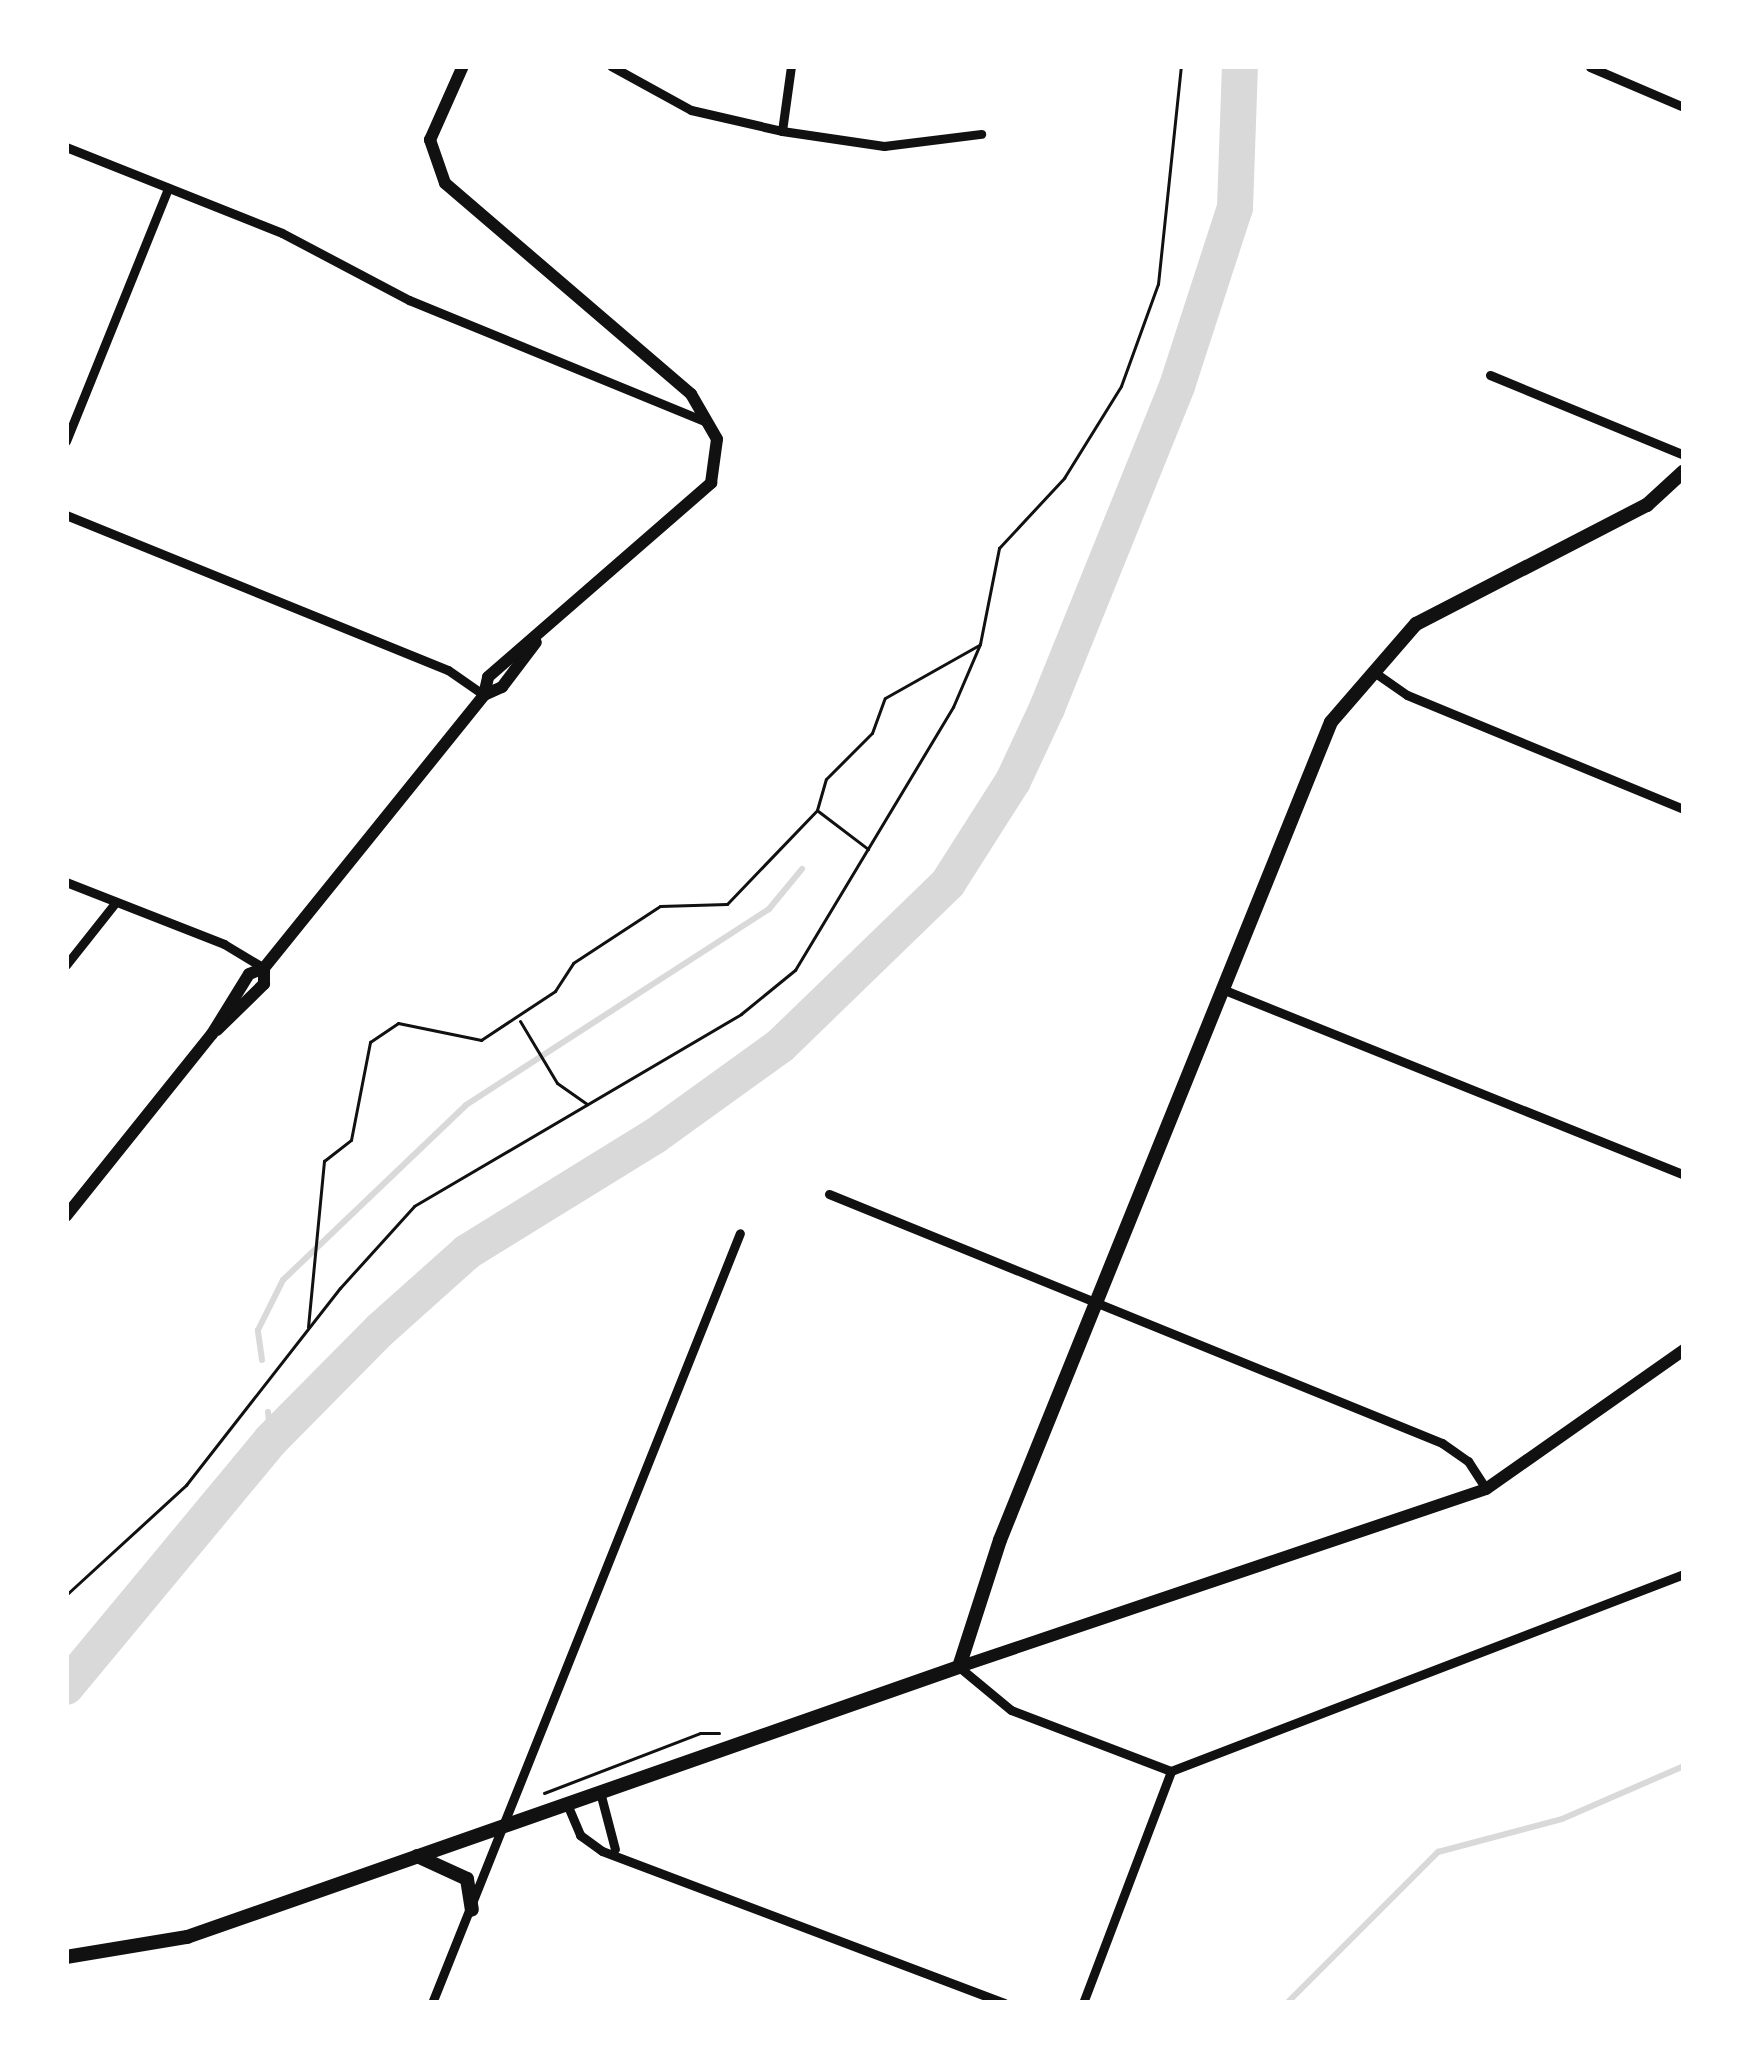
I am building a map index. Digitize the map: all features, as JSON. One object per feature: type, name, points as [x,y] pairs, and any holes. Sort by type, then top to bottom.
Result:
[{"type":"main road","points":[[66,1957],[187,1937],[959,1667],[972,1613],[1316,752],[1370,669],[1416,624],[1647,505],[1684,471]]},
{"type":"main road","points":[[417,1856],[466,1879],[472,1910]]},
{"type":"street","points":[[66,1216],[212,1034],[244,981],[264,968],[484,695],[488,677],[701,497],[717,462],[712,424],[691,394],[445,183],[430,140],[463,66]]},
{"type":"street","points":[[610,66],[691,110],[782,131],[884,146],[981,134]]},
{"type":"street","points":[[782,131],[791,66]]},
{"type":"street","points":[[1590,67],[1684,107]]},
{"type":"street","points":[[66,147],[282,233],[410,300],[712,424]]},
{"type":"street","points":[[66,441],[168,188]]},
{"type":"street","points":[[1490,374],[1684,454]]},
{"type":"street","points":[[66,515],[448,670],[484,695]]},
{"type":"street","points":[[1370,669],[1407,694],[1684,809]]},
{"type":"street","points":[[66,882],[224,944],[264,968]]},
{"type":"street","points":[[66,965],[116,902]]},
{"type":"street","points":[[1222,989],[1684,1175]]},
{"type":"street","points":[[830,1194],[1442,1442],[1468,1461],[1486,1489]]},
{"type":"street","points":[[432,2003],[510,1822],[740,1233]]},
{"type":"street","points":[[959,1667],[1486,1489],[1684,1351]]},
{"type":"street","points":[[959,1667],[1011,1710],[1171,1771],[1684,1574]]},
{"type":"street","points":[[1083,2003],[1171,1771]]},
{"type":"street","points":[[600,1792],[615,1849]]},
{"type":"street","points":[[567,1803],[580,1835],[602,1851],[615,1849],[1004,2003]]},
{"type":"path","points":[[66,1595],[186,1485],[308,1329],[415,1206],[741,1014],[795,970],[870,850],[980,644],[999,548],[1064,478],[1121,386],[1158,284],[1181,66]]},
{"type":"path","points":[[308,1329],[308,1263],[324,1161],[351,1140],[370,1042],[398,1023],[481,1040],[555,992],[573,963],[660,906],[727,904],[817,810],[826,779],[872,733],[885,698],[980,644]]},
{"type":"path","points":[[817,810],[870,850]]},
{"type":"path","points":[[519,1019],[557,1083],[591,1103]]},
{"type":"path","points":[[559,1785],[718,1733]]},
{"type":"waterway","points":[[66,1687],[271,1440],[381,1329],[467,1252],[655,1136],[781,1045],[948,883],[1013,781],[1047,708],[1177,386],[1235,208],[1240,66]]},
{"type":"waterway","points":[[262,1360],[258,1330],[283,1280],[466,1105],[769,909],[802,869]]},
{"type":"waterway","points":[[268,1412],[271,1440]]},
{"type":"waterway","points":[[1287,2003],[1438,1852],[1562,1819],[1684,1766]]}]
